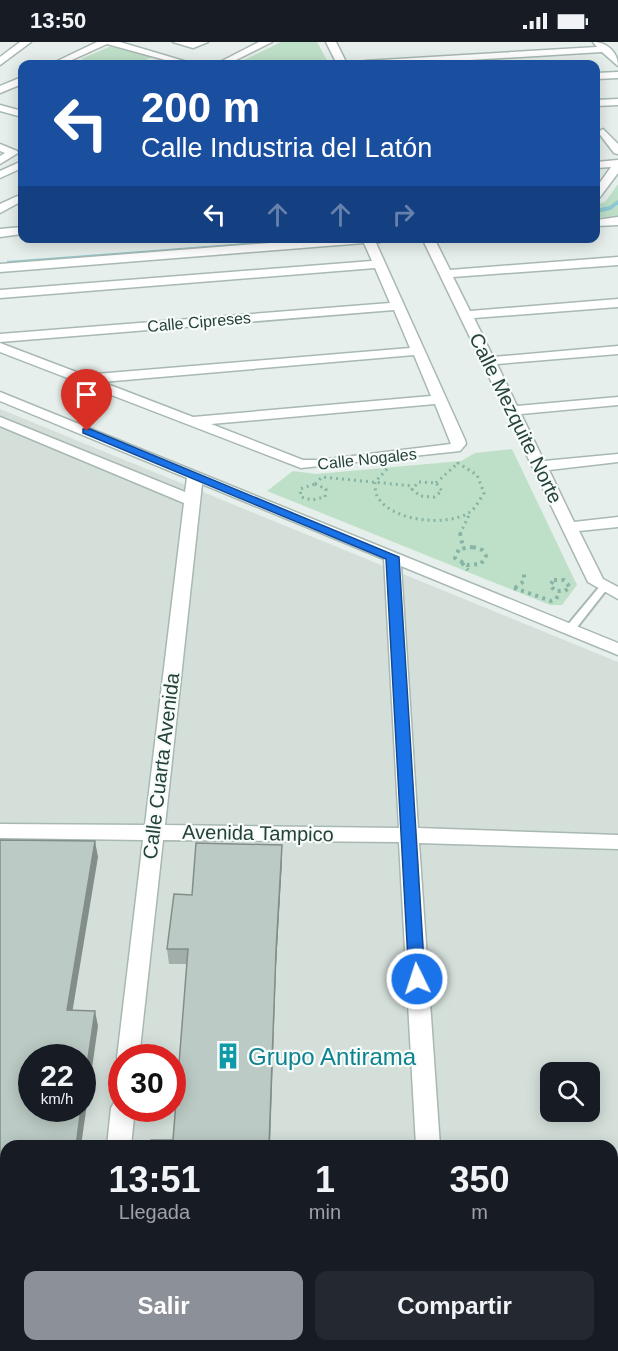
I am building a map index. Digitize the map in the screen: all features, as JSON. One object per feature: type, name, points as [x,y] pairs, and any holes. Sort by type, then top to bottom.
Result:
[{"type":"street","points":[[1,60],[26,42]]},
{"type":"street","points":[[65,60],[107,42],[174,60]]},
{"type":"street","points":[[178,42],[193,45],[203,42]]},
{"type":"street","points":[[229,60],[267,42]]},
{"type":"street","points":[[331,42],[340,60]]},
{"type":"street","points":[[418,60],[602,46],[618,63]]},
{"type":"street","points":[[600,76],[618,75]]},
{"type":"street","points":[[0,90],[18,82]]},
{"type":"street","points":[[600,103],[618,102]]},
{"type":"street","points":[[0,108],[18,113]]},
{"type":"street","points":[[600,133],[618,131]]},
{"type":"street","points":[[600,134],[618,151]]},
{"type":"street","points":[[0,147],[13,153],[0,161]]},
{"type":"street","points":[[600,165],[618,164]]},
{"type":"street","points":[[600,189],[618,164]]},
{"type":"street","points":[[0,175],[18,166]]},
{"type":"street","points":[[0,209],[18,199]]},
{"type":"street","points":[[600,223],[618,221]]},
{"type":"street","points":[[0,233],[18,231]]},
{"type":"street","points":[[0,257],[183,243]]},
{"type":"street","points":[[0,268],[329,243]]},
{"type":"street","points":[[370,243],[440,399],[458,446]]},
{"type":"street","name":"Calle Mezquite Norte","points":[[430,243],[596,582],[613,591]]},
{"type":"street","points":[[445,274],[618,261]]},
{"type":"street","points":[[0,294],[380,264]]},
{"type":"street","points":[[465,315],[618,303]]},
{"type":"street","name":"Calle Cipreses","points":[[0,338],[399,306]]},
{"type":"street","name":"Calle Nogales","points":[[0,347],[301,464],[400,456],[446,450],[458,446]]},
{"type":"street","points":[[488,361],[618,350]]},
{"type":"street","points":[[82,379],[418,351]]},
{"type":"street","points":[[0,396],[618,649]]},
{"type":"street","points":[[189,421],[440,399]]},
{"type":"street","points":[[512,411],[618,401]]},
{"type":"street","points":[[0,421],[194,501]]},
{"type":"street","points":[[539,466],[618,458]]},
{"type":"street","name":"Calle Cuarta Avenida","points":[[130,1044],[194,501],[195,475]]},
{"type":"street","points":[[569,527],[618,522]]},
{"type":"street","points":[[392,557],[428,1140]]},
{"type":"street","name":"Avenida Tampico","points":[[0,831],[408,835],[618,842]]},
{"type":"street","points":[[120,1140],[122,1122]]},
{"type":"lane","points":[[570,629],[613,591]]},
{"type":"path","points":[[436,483],[474,452],[458,446]]},
{"type":"path","points":[[400,456],[401,465],[387,469],[376,476],[374,482],[375,497],[384,507],[415,519],[447,520],[474,510]]},
{"type":"path","points":[[458,463],[477,475],[483,483],[484,493],[482,502],[460,532],[463,548]]},
{"type":"path","points":[[315,484],[326,489],[325,497],[312,501],[299,494],[303,487],[315,484],[322,477],[413,486],[423,481],[436,483],[442,491],[434,497],[420,496],[413,492],[413,486]]},
{"type":"path","points":[[462,563],[477,565],[484,561],[486,556],[478,548],[463,548],[455,555],[462,563],[475,573]]},
{"type":"path","points":[[514,588],[523,583],[524,573]]},
{"type":"path","points":[[564,580],[570,585],[568,591],[560,592],[551,587],[552,582],[564,580]]},
{"type":"path","points":[[505,584],[551,601],[556,599],[560,592]]},
{"type":"shaded area","points":[[0,409],[618,662],[618,1140],[0,1140]]},
{"type":"green space","points":[[281,42],[317,42],[327,60],[244,60]]},
{"type":"green space","points":[[109,47],[152,57],[146,60],[81,59]]},
{"type":"green space","points":[[618,184],[618,216],[600,218],[600,204],[605,202]]},
{"type":"green space","points":[[512,449],[577,585],[562,605],[550,605],[267,491],[293,471],[316,474],[461,461],[475,453]]},
{"type":"water","points":[[248,243],[274,243],[7,263],[7,261]]},
{"type":"building","points":[[0,840],[95,841],[67,1010],[95,1011],[90,1044],[18,1044],[18,1122],[79,1122],[77,1140],[0,1140]]},
{"type":"building","points":[[196,843],[282,845],[269,1140],[173,1140],[174,1122],[186,1122],[186,1044],[181,1044],[188,949],[167,949],[174,894],[192,895]]},
{"type":"waterway","points":[[600,210],[610,208],[618,202]]},
{"type":"place","name":"Grupo Antirama","points":[[228,1056]]},
{"type":"route","points":[[87,431],[392,557],[417,979]]}]
